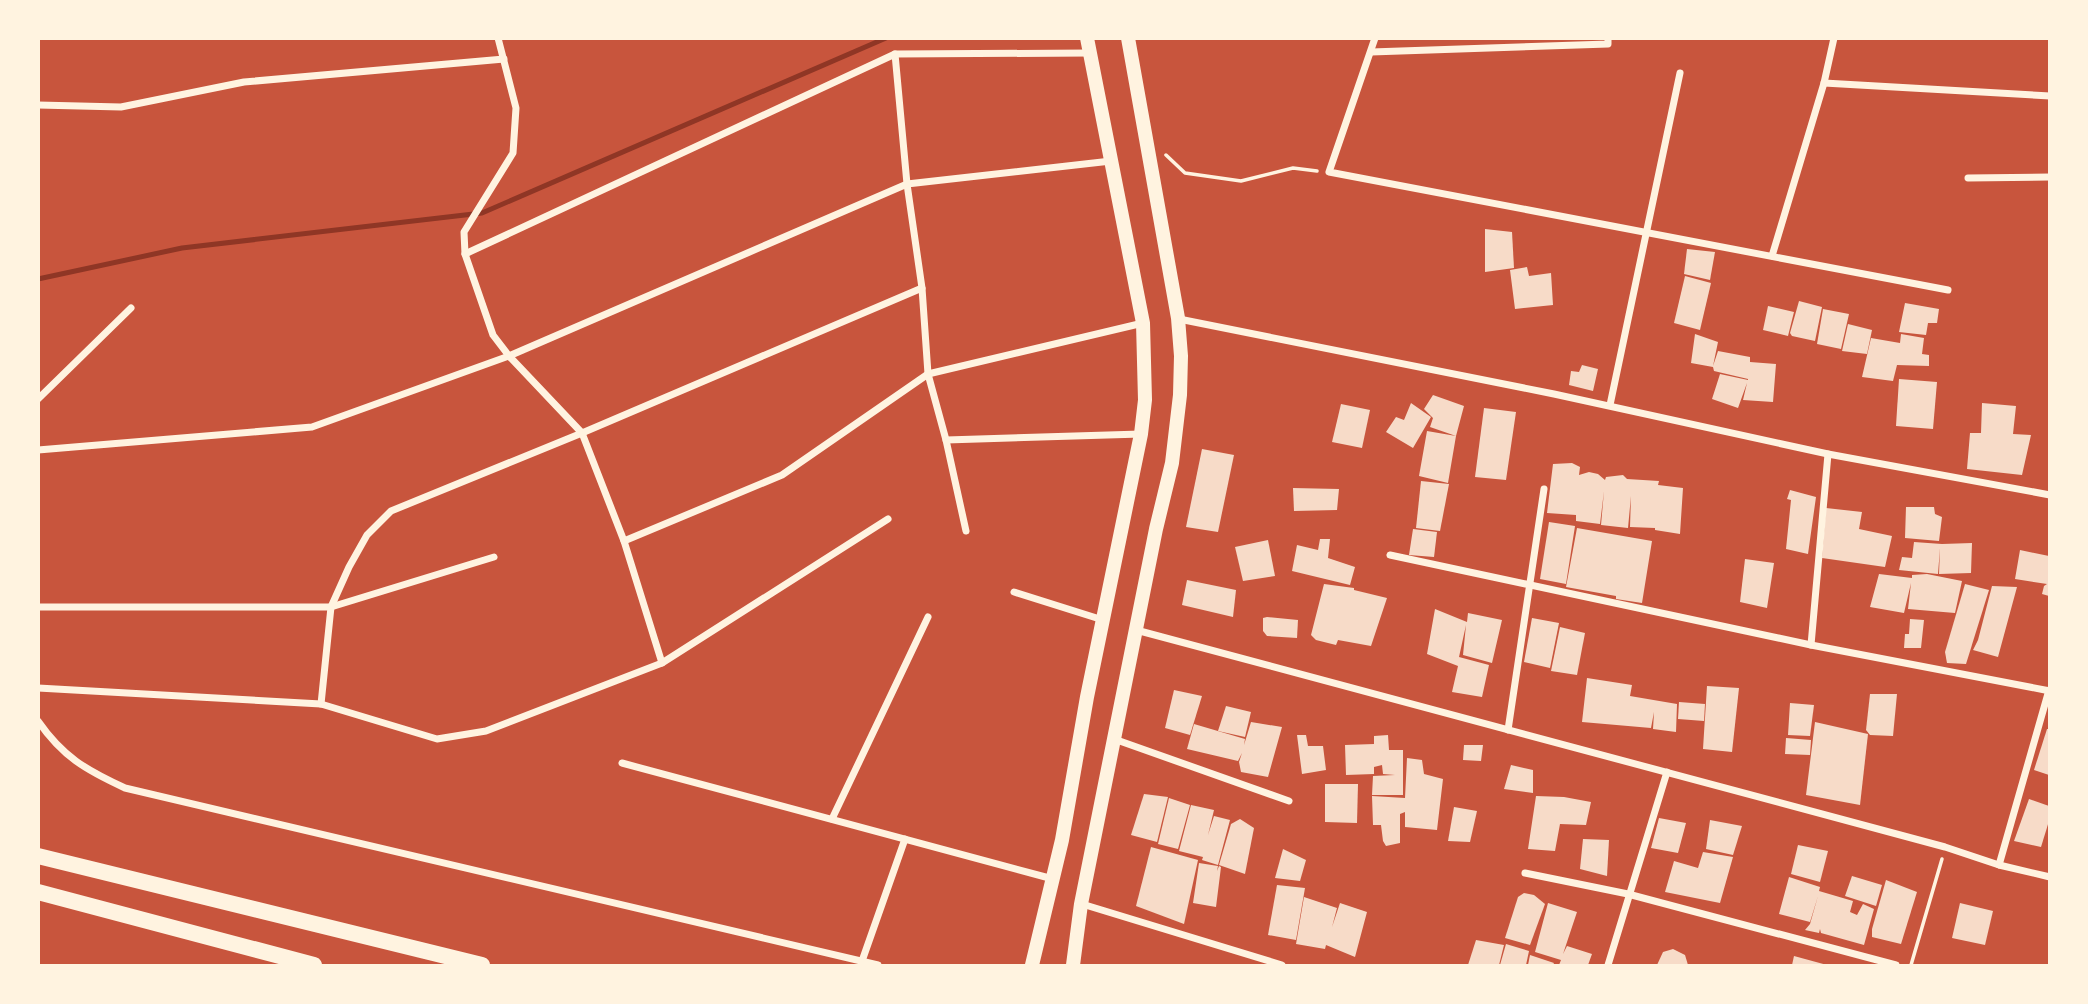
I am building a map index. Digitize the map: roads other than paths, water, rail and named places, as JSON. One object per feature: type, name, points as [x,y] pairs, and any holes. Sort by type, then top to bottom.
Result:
[{"type":"highway","points":[[38,856],[482,965]]},
{"type":"highway","points":[[38,892],[314,965]]},
{"type":"main road","points":[[1073,965],[1081,904],[1156,529],[1172,463],[1180,395],[1178,318],[1128,38]]},
{"type":"main road","points":[[1034,965],[1054,879],[1087,697],[1141,434],[1145,388],[1143,323],[1088,46]]},
{"type":"street","points":[[498,38],[516,107],[513,153],[464,232],[465,254],[493,335],[509,356],[582,433],[624,541],[662,663]]},
{"type":"street","points":[[1375,38],[1329,173],[1948,290]]},
{"type":"street","points":[[1371,52],[1608,44],[1608,38]]},
{"type":"street","points":[[1772,256],[1824,83],[1834,38]]},
{"type":"street","points":[[465,254],[895,54],[1088,46]]},
{"type":"street","points":[[895,54],[907,184],[922,288],[928,374],[966,531]]},
{"type":"street","points":[[38,105],[121,107],[244,82],[504,59]]},
{"type":"street","points":[[1610,405],[1680,73]]},
{"type":"street","points":[[1824,83],[2049,96]]},
{"type":"street","points":[[38,450],[312,427],[509,356],[907,184],[1112,160]]},
{"type":"street","points":[[1968,178],[2049,177]]},
{"type":"street","points":[[321,704],[331,607],[367,535],[391,511],[922,288]]},
{"type":"street","points":[[38,399],[131,308]]},
{"type":"street","points":[[1178,318],[1610,405],[1828,454],[2049,495]]},
{"type":"street","points":[[624,541],[782,475],[928,374],[1143,323]]},
{"type":"street","points":[[946,440],[1141,434]]},
{"type":"street","points":[[1811,645],[1828,454]]},
{"type":"street","points":[[1508,730],[1544,489]]},
{"type":"street","points":[[38,688],[321,704],[437,738],[486,731],[662,663],[888,519]]},
{"type":"street","points":[[1390,555],[1811,645],[2049,690],[1998,865]]},
{"type":"street","points":[[38,607],[331,607],[494,557]]},
{"type":"street","points":[[1014,592],[1104,620]]},
{"type":"street","points":[[832,819],[928,617]]},
{"type":"street","points":[[1136,630],[2049,877]]},
{"type":"street","points":[[38,721],[53,743],[88,771],[125,788],[878,965]]},
{"type":"street","points":[[1114,739],[1289,802]]},
{"type":"street","points":[[622,763],[1054,879]]},
{"type":"street","points":[[1608,965],[1667,772]]},
{"type":"street","points":[[862,961],[905,839]]},
{"type":"street","points":[[1525,873],[1628,894],[1896,965]]},
{"type":"street","points":[[1081,904],[1282,965]]},
{"type":"waterway","points":[[38,279],[182,248],[482,213],[886,38]]}]
